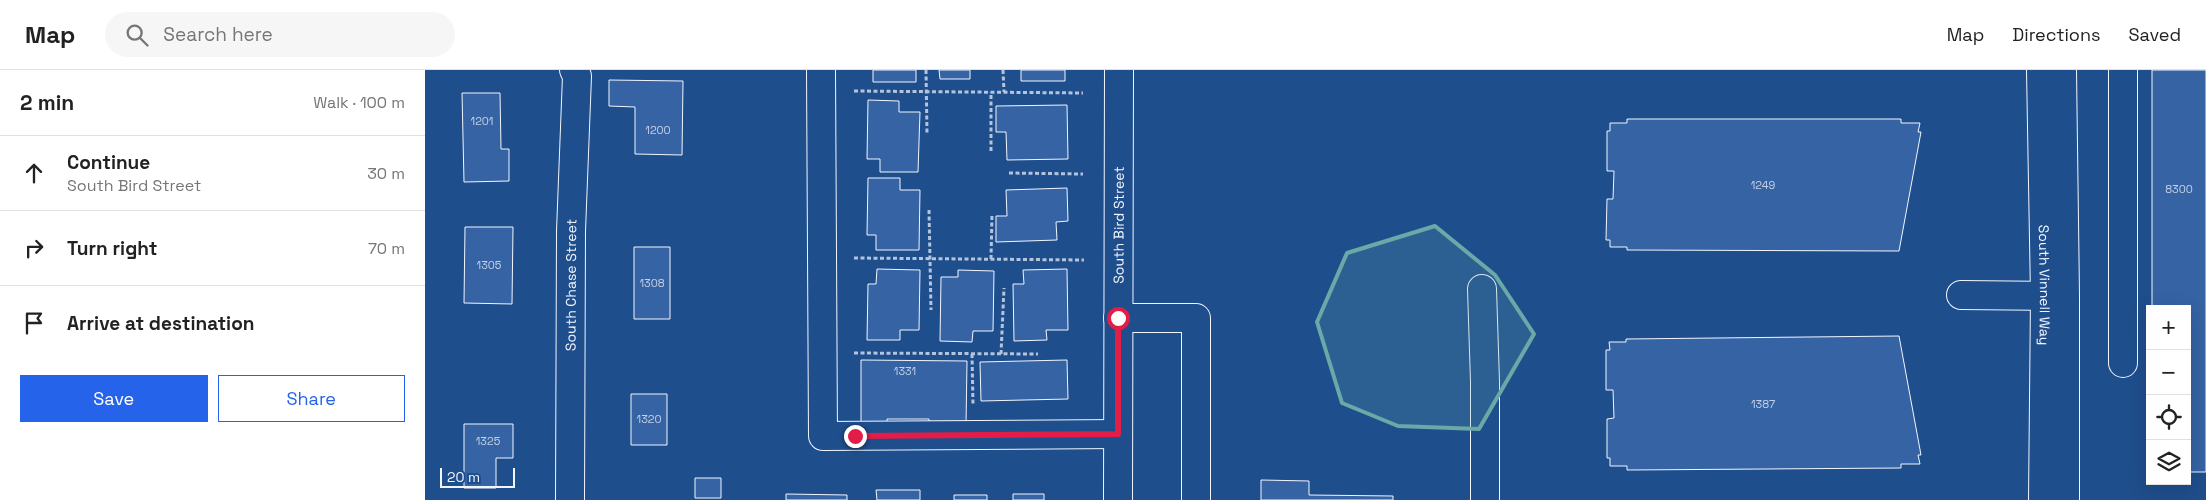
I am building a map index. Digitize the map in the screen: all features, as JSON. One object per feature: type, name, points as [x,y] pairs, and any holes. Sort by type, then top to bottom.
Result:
[{"type":"street","name":"South Chase Street","points":[[570,500],[571,231],[577,76],[574,70]]},
{"type":"street","points":[[821,70],[823,436],[1118,434]]},
{"type":"street","name":"South Bird Street","points":[[1118,500],[1119,70]]},
{"type":"street","name":"South Vinnell Way","points":[[2041,70],[2065,500]]},
{"type":"street","name":"South Vinnell Way","points":[[2043,500],[2055,296],[2062,70]]},
{"type":"street","points":[[2123,70],[2123,363]]},
{"type":"street","points":[[1482,289],[1485,382],[1485,500]]},
{"type":"street","points":[[1961,295],[2055,296]]},
{"type":"street","points":[[1118,318],[1195,318],[1196,500]]},
{"type":"path","points":[[927,70],[927,134]]},
{"type":"path","points":[[1003,70],[1003,92]]},
{"type":"path","points":[[854,91],[1083,93]]},
{"type":"path","points":[[991,92],[991,151]]},
{"type":"path","points":[[1009,174],[1083,174]]},
{"type":"path","points":[[929,210],[931,310]]},
{"type":"path","points":[[991,259],[992,215]]},
{"type":"path","points":[[854,258],[1083,260]]},
{"type":"path","points":[[1001,354],[1004,288]]},
{"type":"path","points":[[854,352],[1038,354]]},
{"type":"path","points":[[972,354],[973,405]]},
{"type":"highlighted area","points":[[1435,226],[1495,275],[1534,334],[1479,429],[1398,426],[1342,403],[1317,322],[1347,253]]},
{"type":"building","points":[[873,70],[916,70],[916,82],[873,82]]},
{"type":"building","points":[[939,70],[970,70],[970,79],[940,79]]},
{"type":"building","points":[[1021,70],[1065,70],[1065,81],[1021,81]]},
{"type":"building","points":[[2152,70],[2206,70],[2206,472],[2191,472],[2191,305],[2152,305]]},
{"type":"building","points":[[609,80],[683,81],[682,155],[635,154],[635,107],[609,106]]},
{"type":"building","points":[[462,93],[500,93],[501,149],[509,149],[509,181],[464,182]]},
{"type":"building","points":[[868,100],[899,101],[899,112],[920,112],[918,172],[880,172],[880,159],[867,159]]},
{"type":"building","points":[[1067,105],[1068,159],[1007,160],[1006,132],[996,132],[996,106]]},
{"type":"building","points":[[1627,119],[1901,119],[1901,123],[1920,123],[1918,132],[1921,132],[1899,251],[1627,250],[1627,247],[1610,247],[1610,240],[1606,240],[1607,199],[1613,199],[1614,171],[1607,171],[1607,131],[1610,131],[1610,123],[1627,123]]},
{"type":"building","points":[[868,178],[900,178],[900,190],[920,190],[919,250],[876,250],[876,235],[867,235]]},
{"type":"building","points":[[1067,188],[1068,221],[1056,222],[1057,240],[996,242],[996,216],[1007,216],[1006,190]]},
{"type":"building","points":[[465,227],[513,227],[512,304],[464,303]]},
{"type":"building","points":[[634,247],[670,247],[670,319],[634,319]]},
{"type":"building","points":[[877,269],[920,270],[919,330],[900,330],[900,340],[867,340],[868,284],[876,284]]},
{"type":"building","points":[[1067,269],[1068,330],[1046,330],[1047,340],[1014,341],[1013,284],[1024,284],[1023,270]]},
{"type":"building","points":[[958,270],[994,271],[993,331],[973,331],[972,342],[940,341],[941,277],[958,277]]},
{"type":"building","points":[[1899,336],[1921,455],[1918,455],[1920,464],[1901,464],[1901,468],[1627,470],[1627,466],[1610,466],[1610,458],[1607,458],[1607,419],[1614,418],[1613,390],[1606,390],[1606,350],[1610,350],[1609,342],[1626,342],[1626,339]]},
{"type":"building","points":[[861,360],[967,361],[966,425],[929,424],[929,419],[887,419],[887,425],[861,425]]},
{"type":"building","points":[[1067,360],[1068,399],[981,401],[980,362]]},
{"type":"building","points":[[631,394],[667,394],[667,445],[631,445]]},
{"type":"building","points":[[464,424],[513,424],[513,458],[496,458],[496,488],[464,488]]},
{"type":"building","points":[[695,478],[721,478],[721,498],[695,498]]},
{"type":"building","points":[[1261,480],[1309,481],[1309,495],[1393,496],[1393,500],[1261,500]]},
{"type":"building","points":[[876,490],[920,490],[920,500],[877,500]]},
{"type":"building","points":[[786,494],[847,495],[847,500],[786,500]]},
{"type":"building","points":[[1013,494],[1044,494],[1044,500],[1013,500]]},
{"type":"building","points":[[954,495],[987,495],[987,500],[954,500]]},
{"type":"route","points":[[855,436],[1118,434],[1118,318]]}]
